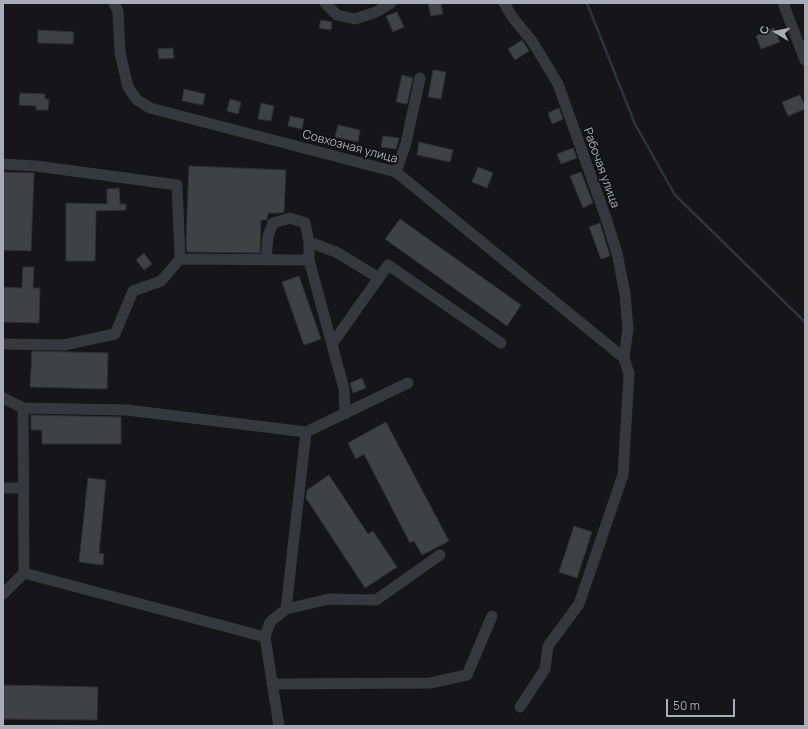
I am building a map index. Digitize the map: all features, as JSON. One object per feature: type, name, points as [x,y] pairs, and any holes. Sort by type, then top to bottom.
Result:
[{"type":"street","name":"Совхозная улица","points":[[114,3],[118,11],[120,53],[128,87],[136,100],[150,108],[396,172],[624,358]]},
{"type":"street","points":[[325,3],[337,15],[355,19],[376,12],[391,3]]},
{"type":"street","name":"Рабочая улица","points":[[504,3],[513,18],[532,41],[558,84],[606,218],[617,253],[625,294],[628,329],[624,358]]},
{"type":"street","points":[[783,3],[805,60]]},
{"type":"street","points":[[396,172],[406,143],[420,78]]},
{"type":"street","points":[[3,164],[36,166],[177,185],[180,259],[161,282],[133,291],[114,334],[64,345],[3,344]]},
{"type":"street","points":[[266,260],[268,236],[273,223],[290,218],[305,224],[309,242],[309,260],[344,389],[345,414]]},
{"type":"street","points":[[309,242],[336,252],[379,278]]},
{"type":"street","points":[[180,259],[309,260]]},
{"type":"street","points":[[332,344],[388,265],[501,343]]},
{"type":"street","points":[[520,707],[545,669],[548,646],[579,604],[624,475],[629,374],[624,358]]},
{"type":"street","points":[[3,398],[23,408],[127,410],[306,432],[408,383]]},
{"type":"street","points":[[3,594],[24,573],[23,408]]},
{"type":"street","points":[[286,609],[306,432]]},
{"type":"street","points":[[3,488],[24,488]]},
{"type":"street","points":[[279,726],[265,637],[270,622],[286,609],[329,599],[376,600],[440,555]]},
{"type":"street","points":[[24,573],[265,637]]},
{"type":"street","points":[[272,684],[430,683],[467,675],[492,616]]},
{"type":"building","points":[[428,3],[441,3],[443,14],[431,16]]},
{"type":"building","points":[[397,12],[404,27],[393,32],[386,16]]},
{"type":"building","points":[[321,20],[332,22],[331,30],[319,28]]},
{"type":"building","points":[[774,28],[780,42],[761,49],[756,36]]},
{"type":"building","points":[[38,30],[74,32],[73,44],[38,43]]},
{"type":"building","points":[[522,40],[529,51],[515,60],[508,49]]},
{"type":"building","points":[[173,48],[174,58],[159,59],[158,49]]},
{"type":"building","points":[[433,70],[446,72],[441,99],[428,97]]},
{"type":"building","points":[[402,75],[413,78],[407,104],[396,102]]},
{"type":"building","points":[[184,89],[205,94],[203,105],[182,101]]},
{"type":"building","points":[[20,93],[45,94],[45,99],[49,99],[48,110],[36,110],[36,106],[19,105]]},
{"type":"building","points":[[800,95],[805,109],[788,116],[782,102]]},
{"type":"building","points":[[230,99],[241,102],[238,114],[227,111]]},
{"type":"building","points":[[261,103],[274,106],[271,121],[258,119]]},
{"type":"building","points":[[559,108],[563,119],[552,124],[548,113]]},
{"type":"building","points":[[290,116],[304,119],[302,129],[288,126]]},
{"type":"building","points":[[338,125],[360,130],[358,142],[335,137]]},
{"type":"building","points":[[383,136],[399,138],[396,149],[381,147]]},
{"type":"building","points":[[419,142],[453,150],[450,162],[417,155]]},
{"type":"building","points":[[573,148],[577,158],[561,164],[557,154]]},
{"type":"building","points":[[189,166],[286,170],[284,212],[268,213],[267,220],[261,220],[260,253],[187,252],[186,241]]},
{"type":"building","points":[[478,167],[493,173],[487,188],[472,182]]},
{"type":"building","points":[[3,172],[34,173],[31,251],[3,250]]},
{"type":"building","points":[[581,172],[593,203],[583,208],[570,176]]},
{"type":"building","points":[[119,188],[120,204],[126,204],[126,210],[96,211],[95,261],[66,261],[66,203],[107,204],[107,189]]},
{"type":"building","points":[[400,219],[521,305],[507,326],[385,239]]},
{"type":"building","points":[[600,223],[610,256],[601,259],[589,227]]},
{"type":"building","points":[[144,253],[152,264],[144,270],[136,260]]},
{"type":"building","points":[[23,267],[34,267],[33,288],[40,288],[39,323],[3,322],[3,287],[22,288]]},
{"type":"building","points":[[299,276],[321,339],[304,345],[282,282]]},
{"type":"building","points":[[32,351],[108,353],[107,389],[30,387]]},
{"type":"building","points":[[362,378],[366,388],[353,393],[350,383]]},
{"type":"building","points":[[31,415],[121,417],[121,444],[42,444],[42,430],[31,430]]},
{"type":"building","points":[[386,422],[449,541],[422,555],[414,541],[410,543],[364,454],[356,459],[348,443]]},
{"type":"building","points":[[329,475],[368,534],[373,531],[397,567],[365,588],[306,498],[307,490]]},
{"type":"building","points":[[88,478],[106,480],[99,553],[104,554],[103,565],[79,562]]},
{"type":"building","points":[[574,526],[592,532],[577,578],[559,572]]},
{"type":"building","points":[[3,685],[98,687],[97,720],[3,719]]},
{"type":"waterway","points":[[587,3],[635,124],[675,195],[805,322]]}]
